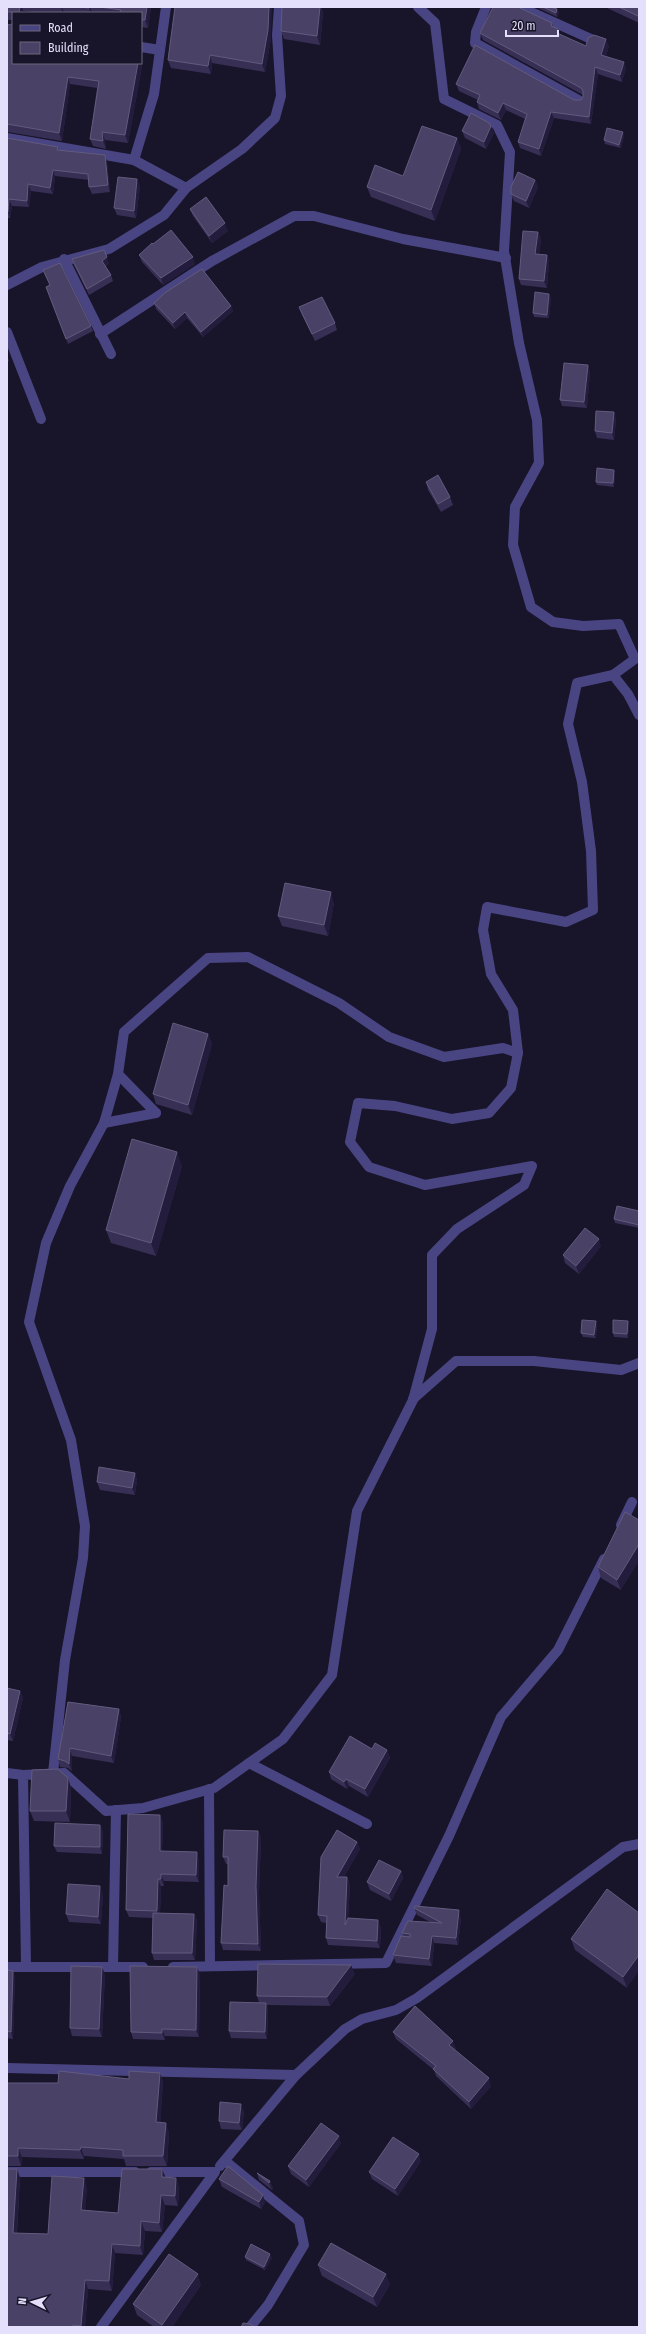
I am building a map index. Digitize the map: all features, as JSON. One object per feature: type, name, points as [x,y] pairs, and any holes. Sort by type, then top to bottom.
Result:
[{"type":"street","points":[[134,160],[154,94],[166,7]]},
{"type":"street","points":[[7,285],[42,267],[64,259],[108,249],[164,216],[186,188],[242,149],[274,118],[281,96],[277,35],[278,7]]},
{"type":"street","points":[[7,1772],[23,1775],[64,1773],[106,1811],[143,1808],[214,1788],[283,1739],[332,1675],[357,1511],[413,1400],[432,1329],[432,1255],[457,1229],[524,1185],[532,1166],[425,1185],[368,1167],[350,1142],[358,1103],[395,1106],[452,1119],[489,1113],[512,1088],[518,1053],[513,1010],[491,974],[483,930],[487,907],[566,922],[593,910],[591,851],[582,782],[568,724],[577,682],[613,675],[635,659],[619,624],[583,626],[553,622],[531,607],[512,545],[515,507],[539,463],[537,420],[520,344],[506,258],[510,152],[497,125],[444,99],[435,23],[418,7]]},
{"type":"street","points":[[486,7],[476,32],[475,43],[580,101]]},
{"type":"street","points":[[520,7],[591,39]]},
{"type":"street","points":[[142,47],[160,50]]},
{"type":"street","points":[[7,138],[134,160],[186,188]]},
{"type":"street","points":[[100,334],[212,261],[294,216],[314,216],[403,239],[506,258]]},
{"type":"street","points":[[64,259],[111,354]]},
{"type":"street","points":[[7,332],[41,418]]},
{"type":"street","points":[[613,675],[628,694],[639,715]]},
{"type":"street","points":[[53,1773],[64,1660],[83,1558],[85,1526],[70,1440],[29,1322],[46,1243],[70,1186],[104,1123],[118,1074],[124,1032],[208,958],[248,957],[339,1003],[389,1037],[444,1057],[503,1048],[518,1053]]},
{"type":"street","points":[[104,1123],[156,1113],[118,1074]]},
{"type":"street","points":[[413,1400],[456,1361],[534,1361],[622,1370],[639,1363]]},
{"type":"street","points":[[615,1536],[632,1502]]},
{"type":"street","points":[[165,1967],[386,1963],[449,1836],[501,1717],[558,1650],[609,1550]]},
{"type":"street","points":[[249,1762],[367,1824]]},
{"type":"street","points":[[23,1775],[26,1966]]},
{"type":"street","points":[[209,1789],[210,1966]]},
{"type":"street","points":[[113,1967],[116,1810]]},
{"type":"street","points":[[101,2327],[215,2172],[296,2075],[345,2030],[362,2019],[396,2010],[417,1998],[623,1847],[638,1842]]},
{"type":"street","points":[[7,1967],[150,1967]]},
{"type":"street","points":[[7,2068],[296,2075]]},
{"type":"street","points":[[225,2161],[298,2221],[304,2245],[268,2305],[250,2327]]},
{"type":"street","points":[[7,2172],[215,2172]]},
{"type":"building","points":[[7,7],[20,7],[19,12],[7,12]]},
{"type":"building","points":[[100,7],[147,7],[145,20],[142,20],[142,12],[120,12],[121,10]]},
{"type":"building","points":[[175,7],[269,7],[268,30],[262,64],[210,55],[208,66],[168,60]]},
{"type":"building","points":[[282,7],[320,7],[317,36],[281,31]]},
{"type":"building","points":[[493,7],[518,7],[552,23],[551,26],[558,29],[557,33],[586,46],[588,38],[594,35],[606,39],[601,55],[624,62],[620,75],[595,67],[589,117],[551,112],[539,149],[518,142],[527,114],[503,103],[498,113],[477,102],[480,95],[456,84],[475,45],[574,100],[581,100],[583,97],[583,91],[581,88],[480,33]]},
{"type":"building","points":[[543,7],[557,9],[556,13]]},
{"type":"building","points":[[619,7],[639,7],[639,14],[638,16]]},
{"type":"building","points":[[7,24],[12,24],[12,64],[138,64],[125,135],[102,132],[103,141],[90,139],[99,81],[68,77],[59,133],[7,124]]},
{"type":"building","points":[[471,113],[489,123],[491,126],[484,142],[462,131]]},
{"type":"building","points":[[422,126],[457,138],[431,210],[367,187],[375,165],[403,176]]},
{"type":"building","points":[[607,128],[623,132],[619,145],[604,140]]},
{"type":"building","points":[[7,138],[58,147],[57,150],[105,155],[108,185],[89,187],[88,174],[53,170],[50,188],[28,184],[27,201],[9,199],[7,212]]},
{"type":"building","points":[[518,172],[535,180],[526,201],[511,194],[511,187]]},
{"type":"building","points":[[118,177],[137,179],[134,211],[114,208]]},
{"type":"building","points":[[206,197],[225,223],[209,236],[190,209]]},
{"type":"building","points":[[171,230],[193,257],[161,278],[139,255],[152,243],[153,244]]},
{"type":"building","points":[[523,231],[538,232],[535,254],[547,255],[544,281],[519,279]]},
{"type":"building","points":[[104,250],[107,257],[102,261],[111,275],[87,289],[72,259]]},
{"type":"building","points":[[60,263],[91,326],[66,339],[46,287],[50,285],[43,270]]},
{"type":"building","points":[[202,269],[231,306],[201,332],[185,312],[173,323],[154,303],[166,292]]},
{"type":"building","points":[[535,292],[549,294],[547,315],[533,313]]},
{"type":"building","points":[[322,297],[335,323],[312,334],[299,307]]},
{"type":"building","points":[[564,363],[588,365],[584,402],[560,400]]},
{"type":"building","points":[[596,411],[614,412],[612,433],[595,431]]},
{"type":"building","points":[[597,468],[614,470],[613,483],[596,482]]},
{"type":"building","points":[[438,475],[450,497],[438,504],[426,482]]},
{"type":"building","points":[[285,883],[331,892],[324,925],[278,916]]},
{"type":"building","points":[[173,1023],[208,1034],[188,1105],[153,1094]]},
{"type":"building","points":[[132,1139],[177,1152],[151,1243],[106,1230]]},
{"type":"building","points":[[617,1206],[639,1211],[639,1225],[614,1219]]},
{"type":"building","points":[[585,1228],[599,1239],[576,1266],[563,1255]]},
{"type":"building","points":[[582,1320],[596,1321],[594,1335],[581,1333]]},
{"type":"building","points":[[613,1320],[628,1321],[627,1334],[613,1333]]},
{"type":"building","points":[[99,1467],[135,1473],[132,1488],[97,1482]]},
{"type":"building","points":[[625,1512],[639,1520],[639,1544],[617,1580],[598,1567]]},
{"type":"building","points":[[7,1688],[20,1691],[10,1734],[7,1733]]},
{"type":"building","points":[[68,1702],[119,1709],[111,1756],[70,1748],[69,1764],[58,1759]]},
{"type":"building","points":[[350,1736],[372,1749],[375,1743],[387,1750],[365,1789],[346,1779],[344,1782],[329,1772]]},
{"type":"building","points":[[58,1769],[68,1778],[66,1811],[30,1811],[32,1770]]},
{"type":"building","points":[[128,1814],[160,1815],[160,1851],[197,1852],[196,1875],[161,1874],[161,1879],[158,1879],[157,1911],[126,1910]]},
{"type":"building","points":[[55,1823],[100,1825],[100,1847],[54,1846]]},
{"type":"building","points":[[224,1830],[258,1831],[256,1886],[258,1944],[221,1943],[224,1885],[228,1886],[228,1857],[223,1857]]},
{"type":"building","points":[[337,1830],[357,1842],[337,1877],[347,1877],[345,1925],[348,1918],[378,1920],[377,1941],[326,1938],[327,1916],[318,1915],[321,1857]]},
{"type":"building","points":[[379,1860],[401,1871],[389,1894],[367,1882]]},
{"type":"building","points":[[68,1884],[100,1886],[98,1917],[66,1914]]},
{"type":"building","points":[[607,1889],[639,1913],[639,1955],[623,1977],[571,1939]]},
{"type":"building","points":[[415,1906],[459,1910],[456,1938],[432,1936],[429,1959],[393,1955],[401,1936],[410,1937],[410,1934],[402,1933],[408,1921],[442,1923],[414,1908]]},
{"type":"building","points":[[153,1913],[194,1914],[192,1953],[152,1953]]},
{"type":"building","points":[[258,1964],[351,1965],[327,1997],[257,1996]]},
{"type":"building","points":[[71,1966],[102,1967],[99,2029],[70,2028]]},
{"type":"building","points":[[130,1966],[197,1967],[196,2030],[162,2029],[162,2033],[131,2032]]},
{"type":"building","points":[[7,1970],[13,1971],[11,2032],[7,2031]]},
{"type":"building","points":[[230,2002],[266,2003],[265,2032],[229,2031]]},
{"type":"building","points":[[415,2006],[453,2041],[449,2045],[489,2078],[469,2102],[433,2069],[436,2066],[393,2032]]},
{"type":"building","points":[[59,2071],[129,2079],[129,2071],[160,2073],[156,2122],[166,2123],[163,2156],[123,2156],[123,2150],[81,2147],[80,2150],[18,2148],[18,2156],[7,2156],[7,2083],[58,2083]]},
{"type":"building","points":[[220,2102],[241,2104],[239,2123],[219,2121]]},
{"type":"building","points":[[321,2123],[339,2136],[306,2180],[288,2166]]},
{"type":"building","points":[[393,2137],[419,2154],[395,2189],[369,2172]]},
{"type":"building","points":[[228,2166],[263,2195],[259,2202],[219,2179]]},
{"type":"building","points":[[7,2169],[17,2169],[13,2233],[48,2234],[52,2176],[84,2178],[81,2210],[118,2213],[122,2169],[162,2169],[162,2177],[176,2178],[175,2196],[161,2195],[159,2223],[141,2221],[140,2246],[112,2244],[109,2281],[85,2280],[81,2326],[7,2327]]},
{"type":"building","points":[[257,2173],[270,2181],[269,2183]]},
{"type":"building","points":[[331,2243],[386,2274],[373,2297],[318,2265]]},
{"type":"building","points":[[251,2244],[270,2254],[264,2267],[245,2257]]},
{"type":"building","points":[[169,2254],[198,2274],[162,2325],[133,2304]]},
{"type":"building","points":[[243,2323],[250,2324],[254,2327],[241,2327]]}]
